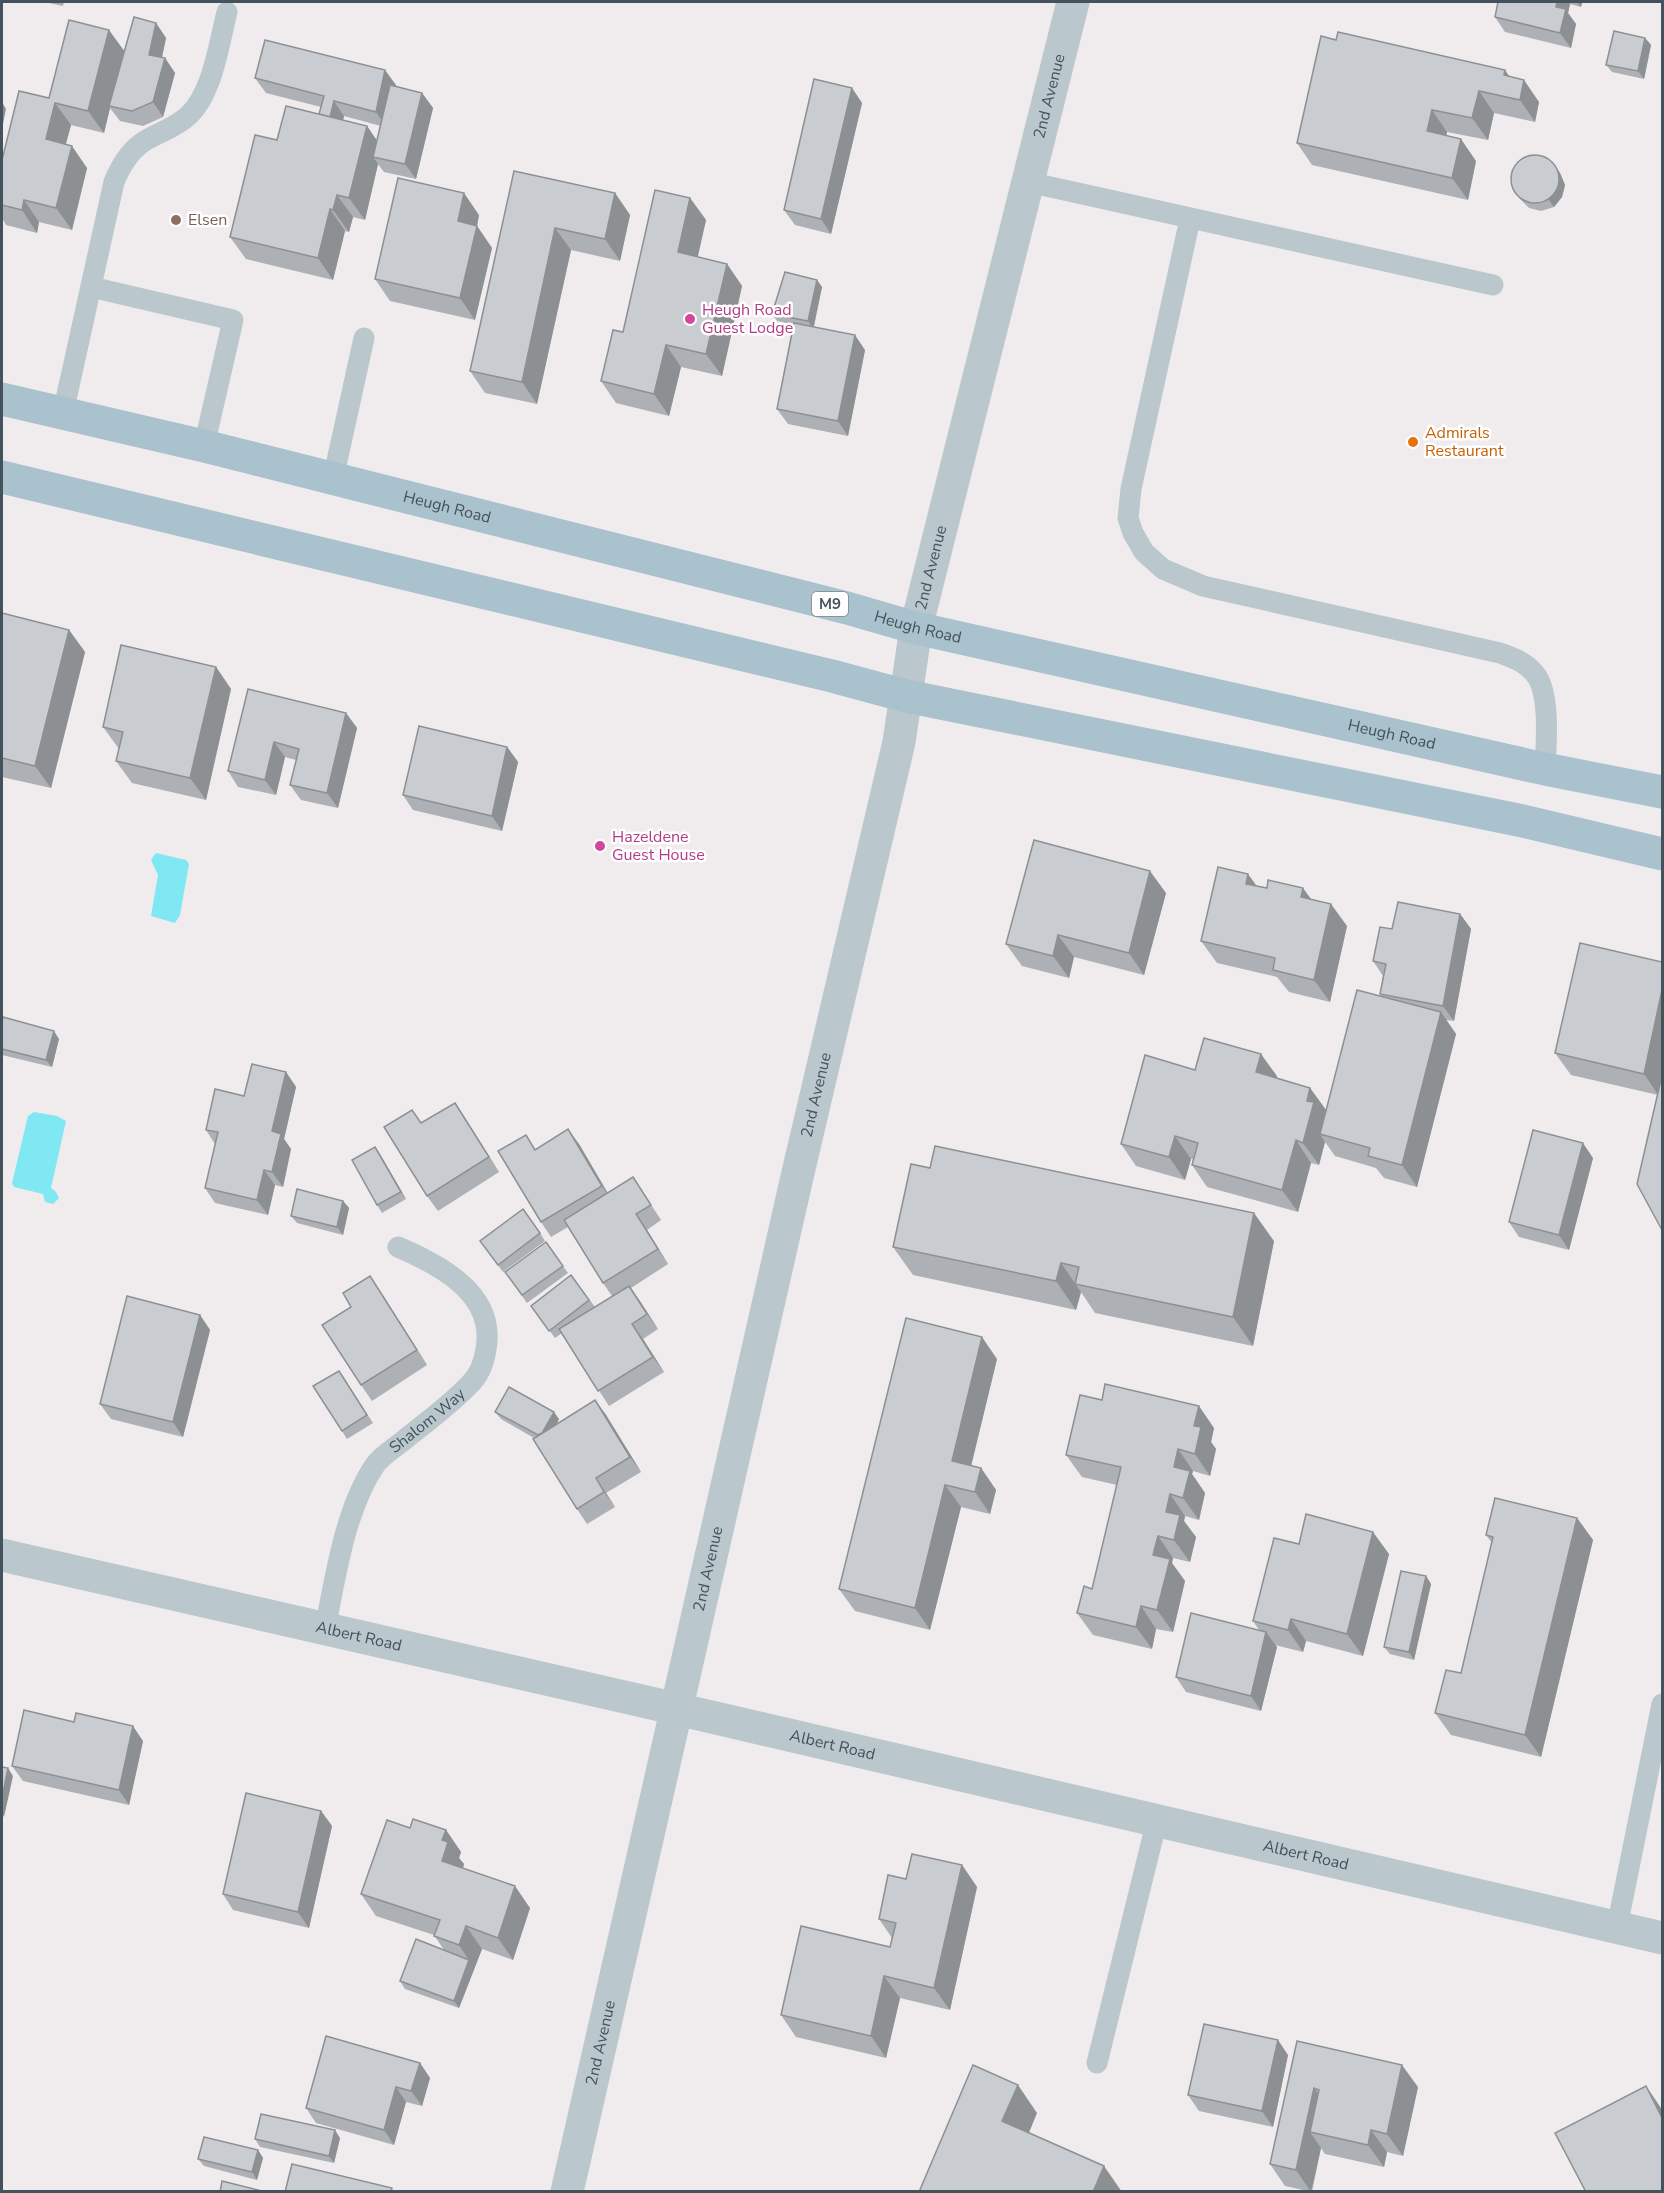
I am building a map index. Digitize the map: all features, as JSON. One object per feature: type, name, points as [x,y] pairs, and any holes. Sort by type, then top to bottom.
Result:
[{"type":"main road","name":"Heugh Road","points":[[2,399],[204,446],[916,628],[1545,770],[1662,792]]},
{"type":"main road","points":[[2,477],[832,676],[906,696],[1523,821],[1662,855]]},
{"type":"street","name":"2nd Avenue","points":[[567,2192],[896,753],[916,628],[1073,2]]},
{"type":"street","name":"Albert Road","points":[[2,1555],[1662,1938]]},
{"type":"lane","points":[[63,413],[114,182],[120,167],[130,153],[145,140],[178,124],[190,115],[200,102],[207,87],[227,12]]},
{"type":"lane","points":[[1028,182],[1493,285]]},
{"type":"lane","points":[[1190,219],[1131,489],[1128,519],[1144,552],[1163,569],[1203,586],[1500,653],[1524,663],[1537,675],[1543,689],[1546,724],[1545,770]]},
{"type":"lane","points":[[91,287],[233,320],[204,446]]},
{"type":"lane","points":[[333,479],[364,338]]},
{"type":"lane","name":"Shalom Way","points":[[325,1630],[336,1574],[358,1493],[376,1462],[471,1384],[483,1366],[487,1344],[486,1321],[474,1297],[450,1273],[398,1247]]},
{"type":"lane","points":[[1617,1928],[1662,1704]]},
{"type":"lane","points":[[1097,2062],[1157,1820]]},
{"type":"water","points":[[156,853],[186,860],[189,864],[180,915],[175,923],[151,916],[158,875],[151,860]]},
{"type":"water","points":[[34,1112],[57,1116],[66,1121],[51,1188],[59,1198],[53,1204],[45,1202],[43,1194],[14,1187],[12,1183],[28,1116]]},
{"type":"building","points":[[1498,2],[1557,2],[1556,7],[1566,9],[1560,33],[1495,17]]},
{"type":"building","points":[[134,17],[156,23],[149,55],[165,58],[153,102],[132,111],[109,106]]},
{"type":"building","points":[[69,20],[109,30],[88,111],[55,103],[46,139],[72,146],[56,208],[24,200],[22,210],[2,205],[2,160],[19,91],[49,98]]},
{"type":"building","points":[[1614,31],[1645,38],[1638,71],[1606,65]]},
{"type":"building","points":[[1338,32],[1505,70],[1504,75],[1524,80],[1520,100],[1479,91],[1472,118],[1432,110],[1427,131],[1461,139],[1452,178],[1297,143],[1321,36],[1336,40]]},
{"type":"building","points":[[265,40],[385,70],[376,112],[334,101],[330,117],[319,114],[324,96],[255,78]]},
{"type":"building","points":[[814,79],[852,88],[821,219],[784,210]]},
{"type":"building","points":[[390,85],[422,93],[405,164],[373,157]]},
{"type":"building","points":[[286,106],[367,126],[349,198],[337,195],[333,210],[330,209],[318,258],[230,237],[255,135],[277,140]]},
{"type":"building","points":[[1535,155],[1552,162],[1559,179],[1552,196],[1535,203],[1518,196],[1511,179],[1518,162]]},
{"type":"building","points":[[514,171],[615,193],[605,239],[555,228],[522,382],[470,371]]},
{"type":"building","points":[[398,178],[464,193],[458,221],[477,226],[460,298],[375,279]]},
{"type":"building","name":"Heugh Road Guest Lodge","points":[[655,190],[690,198],[678,252],[727,264],[706,354],[666,345],[654,394],[601,381],[613,330],[623,332]]},
{"type":"building","points":[[785,272],[817,280],[808,321],[772,314]]},
{"type":"building","points":[[794,323],[855,335],[838,421],[777,409]]},
{"type":"building","points":[[2,613],[69,630],[35,766],[2,758]]},
{"type":"building","points":[[121,645],[216,667],[190,778],[116,761],[123,732],[103,727]]},
{"type":"building","points":[[248,689],[346,713],[327,793],[290,785],[299,749],[274,742],[265,780],[228,771]]},
{"type":"building","points":[[419,726],[507,747],[492,816],[403,795]]},
{"type":"building","points":[[1034,840],[1150,871],[1129,953],[1058,935],[1053,956],[1006,944]]},
{"type":"building","points":[[1218,867],[1248,874],[1246,884],[1267,888],[1268,880],[1303,888],[1301,897],[1331,904],[1314,980],[1273,970],[1275,958],[1201,941]]},
{"type":"building","points":[[1398,902],[1460,914],[1443,1006],[1380,994],[1386,964],[1373,961],[1380,927],[1392,929]]},
{"type":"building","points":[[1580,943],[1662,962],[1662,990],[1644,1074],[1555,1053]]},
{"type":"building","points":[[1357,990],[1441,1012],[1402,1165],[1368,1156],[1370,1148],[1320,1134]]},
{"type":"building","points":[[3,1017],[54,1031],[46,1060],[2,1049]]},
{"type":"building","points":[[1204,1038],[1261,1054],[1256,1072],[1310,1088],[1307,1101],[1314,1102],[1303,1143],[1296,1140],[1282,1190],[1192,1165],[1198,1143],[1175,1136],[1169,1157],[1121,1144],[1145,1055],[1195,1070]]},
{"type":"building","points":[[252,1064],[286,1072],[272,1131],[281,1134],[272,1172],[264,1170],[257,1200],[205,1188],[218,1132],[206,1130],[215,1089],[244,1096]]},
{"type":"building","points":[[1662,1075],[1662,1230],[1637,1184]]},
{"type":"building","points":[[455,1103],[489,1157],[427,1196],[384,1127],[412,1110],[421,1123]]},
{"type":"building","points":[[568,1129],[602,1186],[541,1222],[498,1151],[526,1135],[535,1150]]},
{"type":"building","points":[[1533,1130],[1583,1143],[1559,1235],[1509,1222]]},
{"type":"building","points":[[935,1146],[1254,1213],[1233,1317],[1075,1284],[1079,1267],[1061,1263],[1056,1281],[893,1247],[911,1164],[930,1168]]},
{"type":"building","points":[[375,1147],[401,1192],[377,1205],[352,1160]]},
{"type":"building","points":[[633,1177],[651,1205],[636,1214],[658,1249],[603,1283],[564,1220]]},
{"type":"building","points":[[297,1189],[343,1201],[337,1227],[291,1216]]},
{"type":"building","points":[[523,1209],[540,1233],[498,1265],[480,1241]]},
{"type":"building","points":[[546,1242],[563,1266],[522,1295],[505,1272]]},
{"type":"building","points":[[571,1275],[589,1300],[549,1331],[531,1306]]},
{"type":"building","points":[[370,1276],[417,1350],[361,1385],[322,1325],[351,1307],[343,1293]]},
{"type":"building","points":[[629,1286],[647,1314],[632,1324],[653,1357],[598,1391],[559,1329]]},
{"type":"building","points":[[127,1296],[200,1315],[173,1422],[100,1404]]},
{"type":"building","points":[[906,1318],[982,1337],[952,1461],[981,1468],[975,1492],[945,1485],[915,1608],[839,1589]]},
{"type":"building","points":[[339,1371],[367,1415],[342,1431],[313,1386]]},
{"type":"building","points":[[1105,1384],[1199,1406],[1194,1426],[1201,1427],[1195,1454],[1178,1449],[1174,1467],[1190,1471],[1183,1498],[1170,1494],[1166,1512],[1180,1515],[1174,1540],[1158,1536],[1153,1555],[1170,1559],[1157,1610],[1141,1606],[1136,1627],[1077,1613],[1084,1586],[1092,1589],[1121,1467],[1066,1455],[1080,1395],[1102,1400]]},
{"type":"building","points":[[509,1387],[554,1412],[542,1433],[538,1435],[495,1412]]},
{"type":"building","points":[[595,1400],[630,1457],[596,1478],[604,1492],[577,1509],[533,1439]]},
{"type":"building","points":[[1495,1498],[1577,1518],[1525,1735],[1435,1713],[1446,1670],[1461,1673],[1493,1537],[1486,1535]]},
{"type":"building","points":[[1306,1514],[1373,1532],[1347,1634],[1291,1619],[1288,1630],[1253,1621],[1274,1538],[1299,1544]]},
{"type":"building","points":[[1401,1571],[1426,1576],[1409,1652],[1384,1647]]},
{"type":"building","points":[[1191,1613],[1266,1632],[1251,1696],[1176,1677]]},
{"type":"building","points":[[24,1710],[74,1722],[76,1713],[133,1726],[119,1790],[12,1766]]},
{"type":"building","points":[[2,1767],[8,1768],[2,1798]]},
{"type":"building","points":[[246,1793],[321,1811],[298,1912],[223,1894]]},
{"type":"building","points":[[413,1819],[446,1830],[442,1840],[448,1842],[442,1861],[515,1886],[498,1938],[466,1926],[459,1945],[434,1936],[440,1920],[361,1894],[387,1820],[410,1828]]},
{"type":"building","points":[[912,1854],[962,1865],[934,1988],[884,1976],[871,2036],[781,2015],[801,1926],[890,1947],[896,1923],[879,1919],[888,1875],[906,1879]]},
{"type":"building","points":[[416,1939],[469,1960],[454,2001],[400,1981]]},
{"type":"building","points":[[1204,2024],[1278,2040],[1262,2111],[1188,2095]]},
{"type":"building","points":[[326,2036],[420,2063],[411,2091],[396,2087],[384,2130],[306,2108]]},
{"type":"building","points":[[1297,2041],[1402,2065],[1387,2134],[1371,2130],[1368,2145],[1310,2132],[1319,2090],[1314,2088],[1296,2170],[1270,2164]]},
{"type":"building","points":[[973,2065],[1018,2085],[1002,2121],[1104,2166],[1093,2192],[919,2192]]},
{"type":"building","points":[[1646,2086],[1662,2118],[1662,2191],[1586,2192],[1555,2133]]},
{"type":"building","points":[[261,2114],[335,2130],[329,2156],[255,2139]]},
{"type":"building","points":[[204,2137],[258,2150],[252,2172],[198,2159]]},
{"type":"building","points":[[292,2164],[392,2188],[391,2192],[285,2192]]},
{"type":"building","points":[[222,2181],[266,2192],[220,2192]]},
{"type":"place","name":"Elsen","points":[[176,220]]},
{"type":"place","name":"Heugh Road Guest Lodge","points":[[690,319]]},
{"type":"place","name":"Admirals Restaurant","points":[[1413,442]]},
{"type":"place","name":"Hazeldene Guest House","points":[[600,846]]}]
